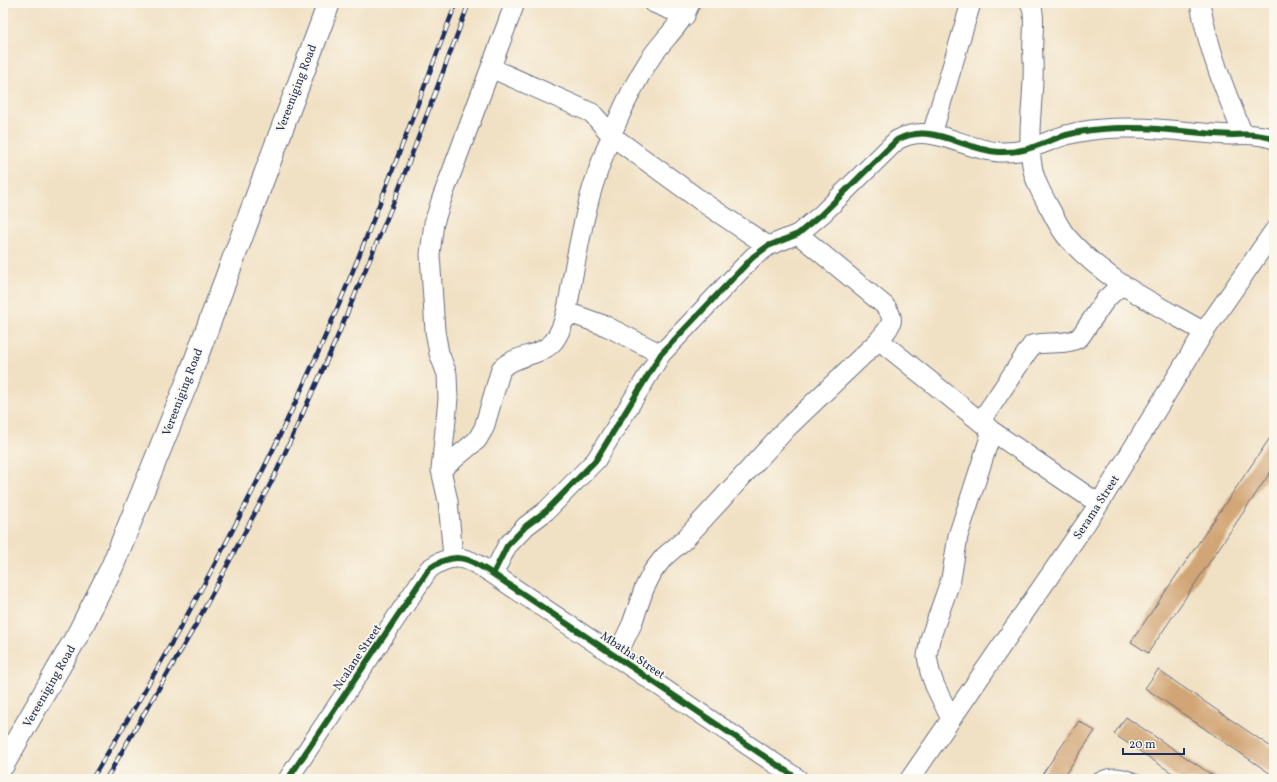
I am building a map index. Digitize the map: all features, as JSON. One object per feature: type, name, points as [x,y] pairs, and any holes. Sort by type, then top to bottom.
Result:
[{"type":"main road","name":"Vereeniging Road","points":[[3,765],[78,634],[112,567],[188,380],[329,3]]},
{"type":"street","points":[[453,557],[448,501],[441,470],[448,399],[446,374],[439,352],[435,331],[430,254],[434,223],[515,3]]},
{"type":"street","points":[[441,470],[477,440],[486,423],[501,369],[508,362],[540,350],[553,342],[559,332],[566,312],[584,214],[612,136],[634,84],[650,59],[688,10],[654,3]]},
{"type":"street","points":[[932,134],[971,3]]},
{"type":"street","points":[[1030,3],[1034,10],[1030,149],[1032,166],[1037,182],[1065,234],[1102,270],[1121,285],[1204,332]]},
{"type":"street","points":[[1200,3],[1204,29],[1220,76],[1244,134]]},
{"type":"street","points":[[491,68],[592,113],[612,136],[704,203],[768,246]]},
{"type":"street","points":[[493,574],[507,546],[526,526],[546,511],[596,460],[661,354],[753,257],[768,246],[798,234],[822,214],[897,140],[909,134],[921,132],[932,134],[978,149],[1016,153],[1059,137],[1102,129],[1156,130],[1232,135],[1244,134],[1274,139]]},
{"type":"street","name":"Serama Street","points":[[910,779],[1099,504],[1204,332],[1274,231]]},
{"type":"street","points":[[616,657],[632,624],[644,589],[653,571],[664,557],[684,540],[787,428],[879,340],[890,326],[893,319],[890,312],[798,234]]},
{"type":"street","points":[[951,719],[939,696],[930,672],[928,656],[930,639],[951,579],[958,536],[987,426],[1032,345],[1047,342],[1074,341],[1080,337],[1106,299],[1121,285]]},
{"type":"street","points":[[566,312],[606,326],[661,354]]},
{"type":"street","points":[[879,340],[987,426],[1099,504]]},
{"type":"street","name":"Mbatha Street","points":[[453,557],[464,558],[493,574],[798,779]]},
{"type":"street","name":"Ncalane Street","points":[[292,777],[429,569],[441,560],[453,557]]},
{"type":"lane","points":[[1096,779],[1106,772],[1125,773],[1137,779]]},
{"type":"building","points":[[1274,432],[1274,467],[1148,653],[1131,642]]},
{"type":"building","points":[[1158,670],[1274,749],[1274,776],[1145,688]]},
{"type":"building","points":[[1126,717],[1218,779],[1181,779],[1114,734]]},
{"type":"building","points":[[1079,721],[1095,731],[1062,779],[1039,779]]},
{"type":"railway","points":[[92,779],[192,607],[283,430],[353,271],[456,3]]},
{"type":"railway","points":[[106,779],[194,628],[274,477],[336,340],[395,199],[469,3]]},
{"type":"cycle path","points":[[493,574],[507,546],[526,526],[546,511],[596,460],[661,354],[753,257],[768,246],[798,234],[822,214],[897,140],[910,135],[935,135],[973,147],[999,152],[1008,152],[1029,148],[1074,133],[1097,129],[1134,128],[1232,135],[1243,134],[1264,136],[1274,139]]},
{"type":"cycle path","points":[[288,779],[429,569],[438,563],[454,558],[469,560],[493,574],[798,779]]}]
